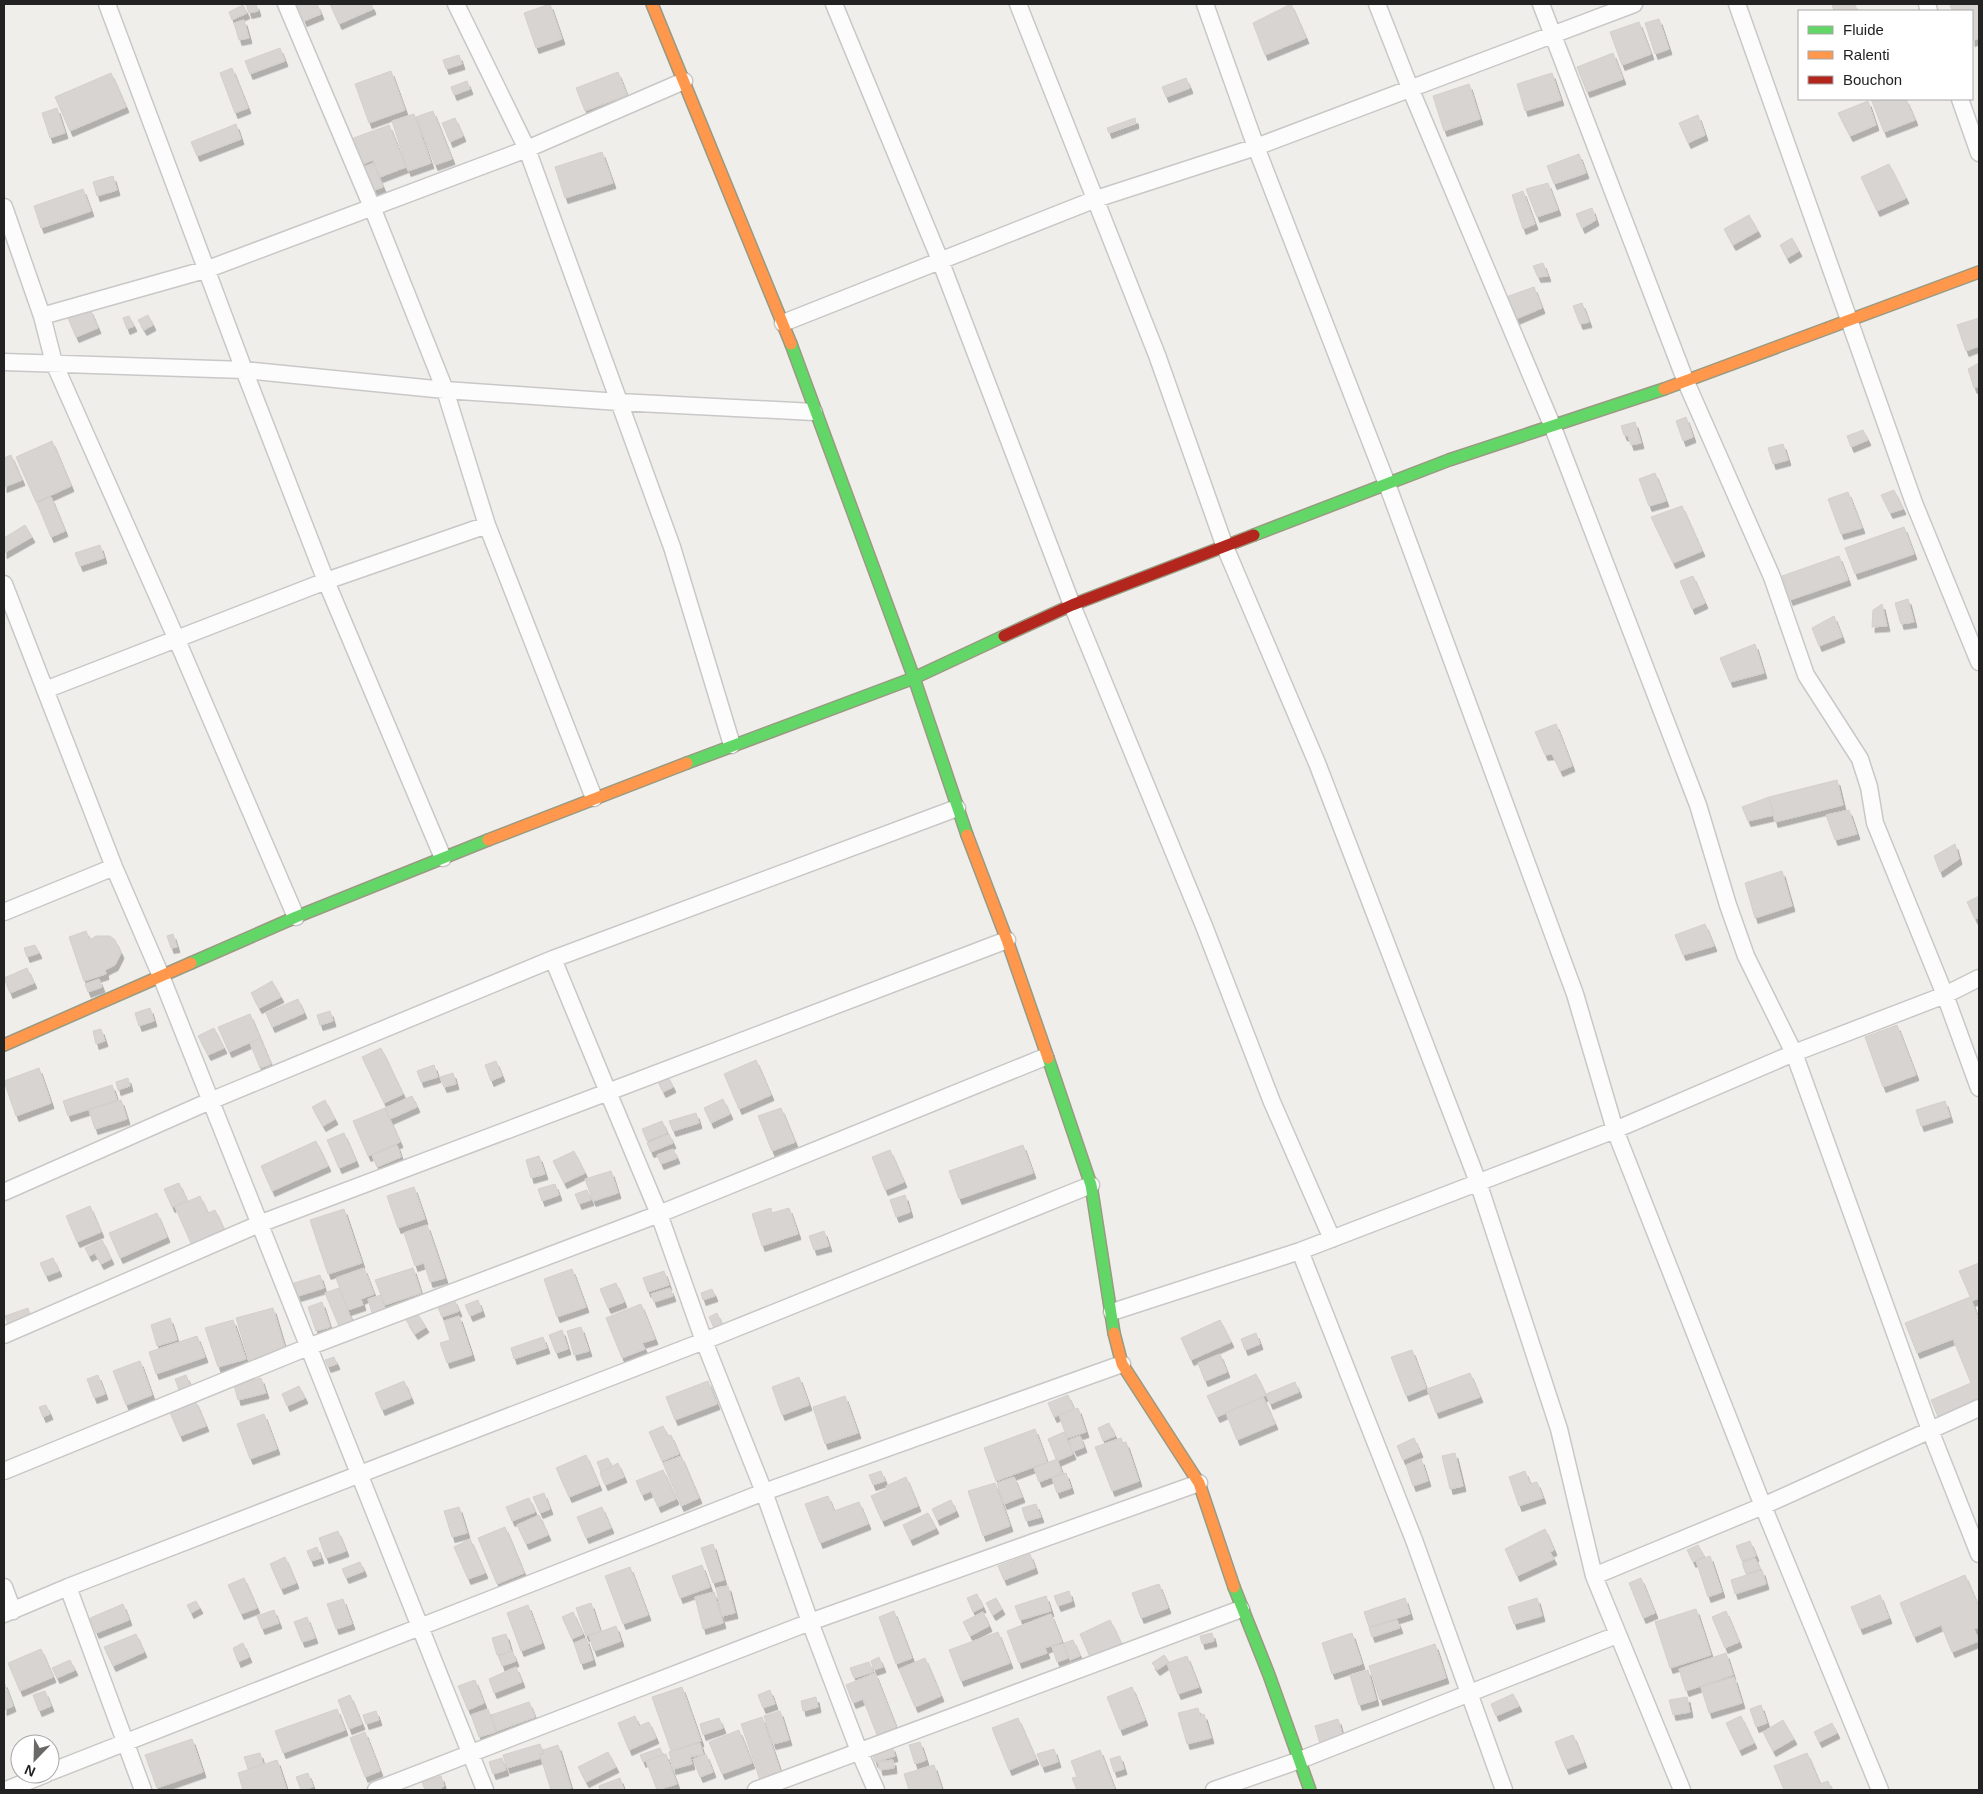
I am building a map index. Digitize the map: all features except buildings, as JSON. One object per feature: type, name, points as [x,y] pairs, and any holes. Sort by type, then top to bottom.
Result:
[{"type":"street","points":[[107,4],[208,269],[244,370],[326,582],[443,858]]},
{"type":"street","points":[[286,4],[372,208],[445,390],[487,525],[594,798]]},
{"type":"street","points":[[456,4],[528,150],[672,547],[732,745]]},
{"type":"street","points":[[652,4],[783,323],[814,412],[914,678],[957,808],[1007,940],[1091,1185],[1115,1339],[1122,1364],[1199,1483],[1241,1609],[1310,1790]]},
{"type":"street","points":[[834,4],[940,260],[1072,605],[1204,926],[1272,1102],[1332,1239]]},
{"type":"street","points":[[1018,4],[1157,355],[1225,547],[1317,763],[1478,1182],[1559,1429],[1594,1576],[1682,1790]]},
{"type":"street","points":[[1205,4],[1256,147],[1387,484],[1575,994],[1615,1130],[1762,1506],[1880,1790]]},
{"type":"street","points":[[1377,4],[1410,88],[1552,425],[1698,805],[1728,905],[1746,956],[1794,1053],[1930,1430],[1979,1554]]},
{"type":"street","points":[[1541,4],[1686,382],[1772,577],[1806,675],[1860,759],[1869,788],[1875,823],[1945,995],[1979,1088]]},
{"type":"street","points":[[783,323],[1096,199],[1256,147],[1634,4]]},
{"type":"street","points":[[1737,4],[1914,503],[1979,662]]},
{"type":"street","points":[[42,316],[208,269],[528,150],[684,81]]},
{"type":"street","points":[[1960,100],[1979,153]]},
{"type":"street","points":[[4,207],[42,316],[54,363],[177,640],[296,917]]},
{"type":"street","points":[[4,1045],[296,917],[594,798],[914,678],[1072,605],[1387,484],[1552,425],[1686,382],[1979,272]]},
{"type":"street","points":[[4,362],[244,370],[445,390],[619,402],[814,412]]},
{"type":"street","points":[[45,690],[326,582],[487,525]]},
{"type":"street","points":[[4,588],[114,867],[161,976],[485,1790]]},
{"type":"street","points":[[4,1192],[210,1100],[553,959],[957,808]]},
{"type":"street","points":[[4,912],[114,867]]},
{"type":"street","points":[[4,1335],[259,1224],[1007,940]]},
{"type":"street","points":[[553,959],[658,1214],[704,1341],[764,1492],[810,1622],[859,1751],[876,1790]]},
{"type":"street","points":[[1112,1312],[1300,1251],[1615,1130],[1794,1053],[1945,995],[1979,978]]},
{"type":"street","points":[[4,1471],[308,1347],[658,1214],[1046,1057]]},
{"type":"street","points":[[4,1587],[8,1613],[68,1587],[704,1341],[1091,1185]]},
{"type":"street","points":[[1300,1251],[1411,1531],[1504,1790]]},
{"type":"street","points":[[60,1768],[764,1492],[1122,1364]]},
{"type":"street","points":[[1594,1576],[1762,1506],[1979,1408]]},
{"type":"street","points":[[376,1790],[810,1622],[1199,1483]]},
{"type":"street","points":[[68,1587],[143,1790]]},
{"type":"street","points":[[756,1790],[1241,1609]]},
{"type":"street","points":[[1214,1790],[1300,1760],[1617,1635]]},
{"type":"street","points":[[6,1790],[21,1784]]},
{"type":"traffic: fast","points":[[791,344],[914,678],[967,835]]},
{"type":"traffic: fast","points":[[1254,535],[1449,460],[1664,389]]},
{"type":"traffic: fast","points":[[687,763],[914,678],[1004,636]]},
{"type":"traffic: fast","points":[[191,963],[296,917],[488,840]]},
{"type":"traffic: fast","points":[[1048,1058],[1091,1185],[1114,1333]]},
{"type":"traffic: fast","points":[[1234,1587],[1269,1675],[1310,1790]]},
{"type":"traffic: slow","points":[[652,4],[791,344]]},
{"type":"traffic: slow","points":[[1664,389],[1979,272]]},
{"type":"traffic: slow","points":[[488,840],[687,763]]},
{"type":"traffic: slow","points":[[967,835],[1007,940],[1048,1058]]},
{"type":"traffic: slow","points":[[4,1045],[191,963]]},
{"type":"traffic: slow","points":[[1114,1333],[1122,1364],[1199,1483],[1234,1587]]},
{"type":"traffic: jam","points":[[1004,636],[1072,605],[1254,535]]}]
